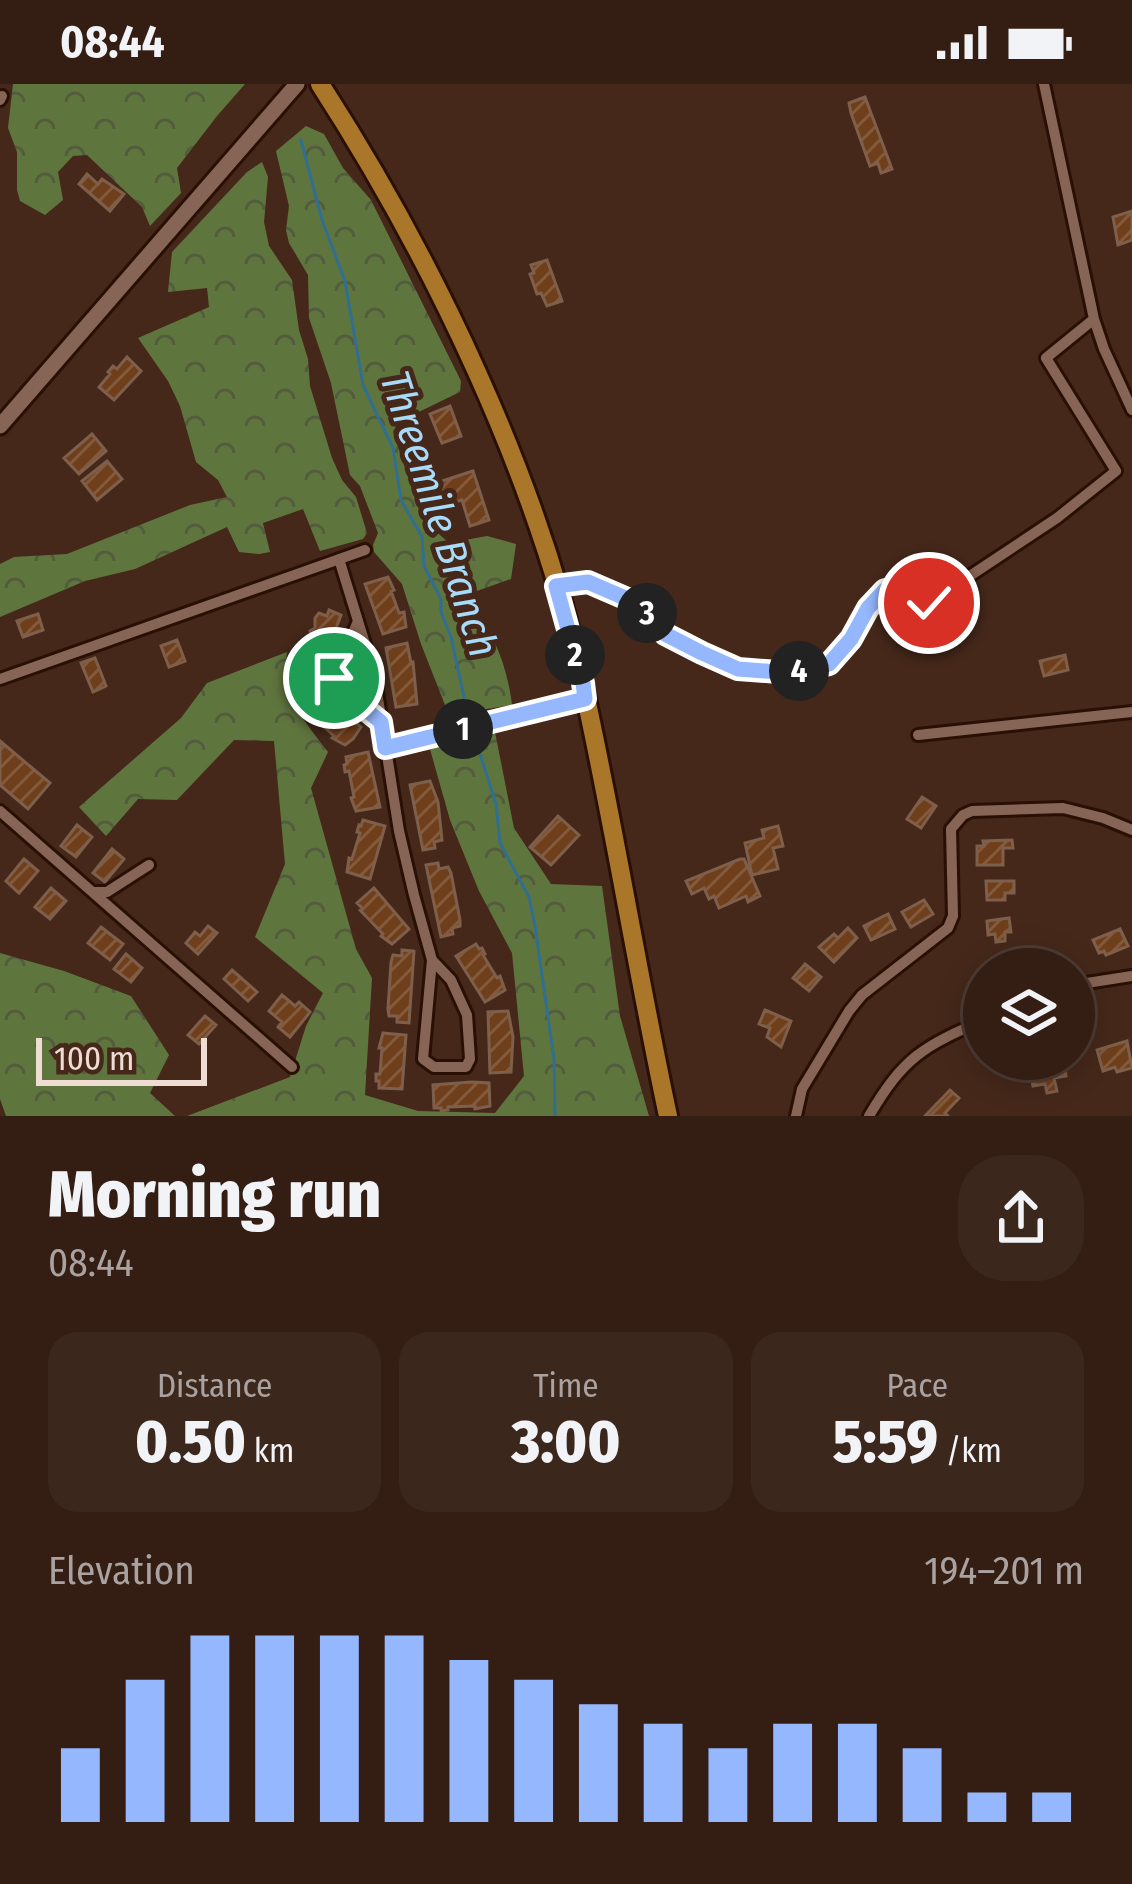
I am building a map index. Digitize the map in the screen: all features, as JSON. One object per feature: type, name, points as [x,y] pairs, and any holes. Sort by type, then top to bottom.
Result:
[{"type":"main road","points":[[0,426],[297,84]]},
{"type":"main road","points":[[320,84],[387,195],[451,317],[515,465],[556,586],[601,764],[668,1116]]},
{"type":"street","points":[[1044,84],[1094,319],[1132,410]]},
{"type":"street","points":[[556,586],[588,582],[632,601],[665,634],[738,669],[792,673],[829,664],[885,590],[914,605],[929,603],[1057,518],[1115,471],[1046,358],[1094,319]]},
{"type":"street","points":[[0,680],[365,550]]},
{"type":"street","points":[[338,559],[374,674],[399,831],[432,960],[424,1059],[434,1066],[466,1067],[470,1059],[467,1015],[451,980],[432,960]]},
{"type":"street","points":[[358,621],[334,678],[340,689],[381,722]]},
{"type":"street","points":[[385,748],[585,699]]},
{"type":"street","points":[[918,735],[1132,712]]},
{"type":"street","points":[[796,1116],[802,1089],[849,1011],[887,974],[948,928],[953,916],[950,838],[955,821],[972,811],[1064,808],[1132,830]]},
{"type":"street","points":[[0,811],[292,1066]]},
{"type":"street","points":[[93,892],[107,892],[149,865]]},
{"type":"street","points":[[1095,982],[1132,976]]},
{"type":"street","points":[[869,1116],[890,1081],[912,1058],[963,1030]]},
{"type":"green space","points":[[13,84],[245,84],[177,168],[181,193],[150,226],[142,207],[87,155],[73,156],[58,172],[63,200],[45,215],[20,201],[17,152],[8,128]]},
{"type":"green space","points":[[306,126],[324,134],[343,168],[371,200],[461,381],[460,392],[398,422],[393,432],[422,519],[449,543],[487,536],[516,544],[511,579],[457,598],[478,615],[492,637],[512,705],[449,715],[402,584],[374,552],[378,533],[360,486],[350,475],[331,383],[309,318],[308,275],[286,230],[289,206],[276,151]]},
{"type":"green space","points":[[262,162],[268,177],[264,222],[269,246],[292,280],[310,386],[332,458],[356,497],[367,533],[363,539],[320,551],[303,509],[263,523],[270,552],[239,552],[227,527],[135,569],[85,581],[0,617],[0,564],[14,557],[67,554],[190,505],[227,497],[218,480],[196,462],[180,406],[138,338],[209,307],[207,288],[168,292],[172,252]]},
{"type":"green space","points":[[287,652],[291,694],[328,752],[311,788],[356,949],[372,978],[365,1095],[418,1111],[495,1113],[524,1076],[512,953],[479,891],[450,820],[428,742],[494,727],[514,828],[551,884],[602,886],[620,1016],[649,1116],[187,1116],[290,1077],[306,1026],[323,993],[255,937],[285,864],[274,741],[234,740],[177,800],[138,799],[106,836],[79,807],[181,718],[207,683]]},
{"type":"green space","points":[[0,953],[131,996],[169,1055],[150,1093],[175,1116],[6,1116],[0,1099]]},
{"type":"building","points":[[865,97],[892,169],[881,173],[878,163],[870,166],[851,113],[849,103]]},
{"type":"building","points":[[87,174],[124,194],[110,211],[79,184]]},
{"type":"building","points":[[1132,211],[1132,240],[1118,245],[1113,217]]},
{"type":"building","points":[[547,260],[562,301],[547,306],[530,274],[534,273],[531,265]]},
{"type":"building","points":[[127,357],[141,371],[114,400],[99,387],[113,366],[117,369]]},
{"type":"building","points":[[450,406],[461,436],[442,443],[430,414]]},
{"type":"building","points":[[92,434],[106,451],[79,474],[64,458]]},
{"type":"building","points":[[107,461],[122,479],[97,500],[82,481]]},
{"type":"building","points":[[473,471],[489,520],[470,526],[462,500],[446,505],[439,482]]},
{"type":"building","points":[[388,577],[406,627],[383,634],[365,584]]},
{"type":"building","points":[[329,610],[341,615],[316,680],[305,676],[307,671],[299,668],[299,661],[315,618],[319,613],[327,616]]},
{"type":"building","points":[[38,614],[43,630],[23,637],[17,621]]},
{"type":"building","points":[[177,640],[185,661],[169,667],[161,646]]},
{"type":"building","points":[[407,643],[417,704],[396,707],[386,648]]},
{"type":"building","points":[[1065,655],[1068,670],[1044,676],[1040,661]]},
{"type":"building","points":[[95,658],[106,686],[93,692],[81,663]]},
{"type":"building","points":[[319,692],[361,727],[345,745],[306,716],[304,709]]},
{"type":"building","points":[[0,741],[50,783],[28,809],[0,785]]},
{"type":"building","points":[[368,752],[380,807],[356,811],[344,765],[346,757]]},
{"type":"building","points":[[430,781],[438,802],[442,840],[434,842],[435,848],[423,850],[410,785]]},
{"type":"building","points":[[922,797],[936,806],[921,828],[907,819]]},
{"type":"building","points":[[558,816],[579,835],[551,865],[530,847]]},
{"type":"building","points":[[363,820],[385,826],[370,879],[347,872]]},
{"type":"building","points":[[77,825],[92,837],[76,857],[61,846]]},
{"type":"building","points":[[778,826],[783,846],[773,848],[778,869],[752,875],[745,843],[764,838],[762,830]]},
{"type":"building","points":[[1012,840],[1013,848],[1003,848],[1003,865],[977,865],[977,846],[984,846],[983,841]]},
{"type":"building","points":[[112,849],[124,859],[105,882],[93,873]]},
{"type":"building","points":[[24,859],[38,871],[19,893],[6,881]]},
{"type":"building","points":[[740,859],[760,896],[748,902],[746,896],[719,908],[704,888],[692,894],[686,881]]},
{"type":"building","points":[[438,863],[439,869],[448,867],[451,873],[460,920],[453,934],[441,937],[426,865]]},
{"type":"building","points":[[986,881],[1014,881],[1014,893],[1005,893],[1005,900],[987,900]]},
{"type":"building","points":[[51,888],[66,901],[50,919],[35,907]]},
{"type":"building","points":[[374,888],[409,929],[392,944],[357,903]]},
{"type":"building","points":[[924,900],[933,914],[911,927],[902,912]]},
{"type":"building","points":[[888,914],[895,929],[871,940],[864,926]]},
{"type":"building","points":[[1009,918],[1011,932],[1005,932],[1005,941],[996,942],[995,934],[988,935],[987,921]]},
{"type":"building","points":[[208,926],[217,933],[198,954],[186,943]]},
{"type":"building","points":[[101,927],[123,944],[110,960],[88,943]]},
{"type":"building","points":[[848,928],[857,938],[834,962],[819,947]]},
{"type":"building","points":[[1120,929],[1128,946],[1099,953],[1093,940]]},
{"type":"building","points":[[476,944],[505,990],[485,1002],[456,956]]},
{"type":"building","points":[[402,950],[414,951],[409,1023],[397,1022],[388,1009],[391,962],[393,955],[402,956]]},
{"type":"building","points":[[126,954],[142,968],[131,982],[114,969]]},
{"type":"building","points":[[805,964],[821,977],[809,991],[793,978]]},
{"type":"building","points":[[232,970],[257,992],[248,1001],[224,979]]},
{"type":"building","points":[[282,995],[310,1012],[290,1037],[269,1011]]},
{"type":"building","points":[[765,1010],[791,1021],[781,1047],[767,1037],[770,1028],[759,1024]]},
{"type":"building","points":[[508,1011],[513,1037],[511,1072],[490,1073],[488,1012]]},
{"type":"building","points":[[205,1016],[216,1025],[199,1044],[188,1035]]},
{"type":"building","points":[[383,1033],[406,1035],[402,1089],[379,1088],[376,1081]]},
{"type":"building","points":[[1127,1041],[1132,1068],[1103,1071],[1097,1050]]},
{"type":"building","points":[[1032,1080],[1054,1080],[1057,1091],[1047,1093],[1045,1084],[1033,1086]]},
{"type":"building","points":[[489,1083],[490,1106],[434,1108],[433,1085]]},
{"type":"building","points":[[950,1090],[959,1098],[945,1113],[948,1116],[925,1116]]},
{"type":"waterway","name":"Threemile Branch","points":[[301,140],[322,220],[345,281],[363,385],[393,448],[401,500],[422,537],[424,566],[441,599],[469,720]]},
{"type":"waterway","name":"Threemile Branch","points":[[472,729],[496,804],[500,843],[529,897],[554,1059],[555,1116]]},
{"type":"route","points":[[334,678],[340,689],[381,722],[385,748],[585,699],[556,586],[588,582],[632,601],[665,634],[702,653],[738,669],[765,672],[792,673],[829,664],[885,590],[914,605],[929,603]]}]
